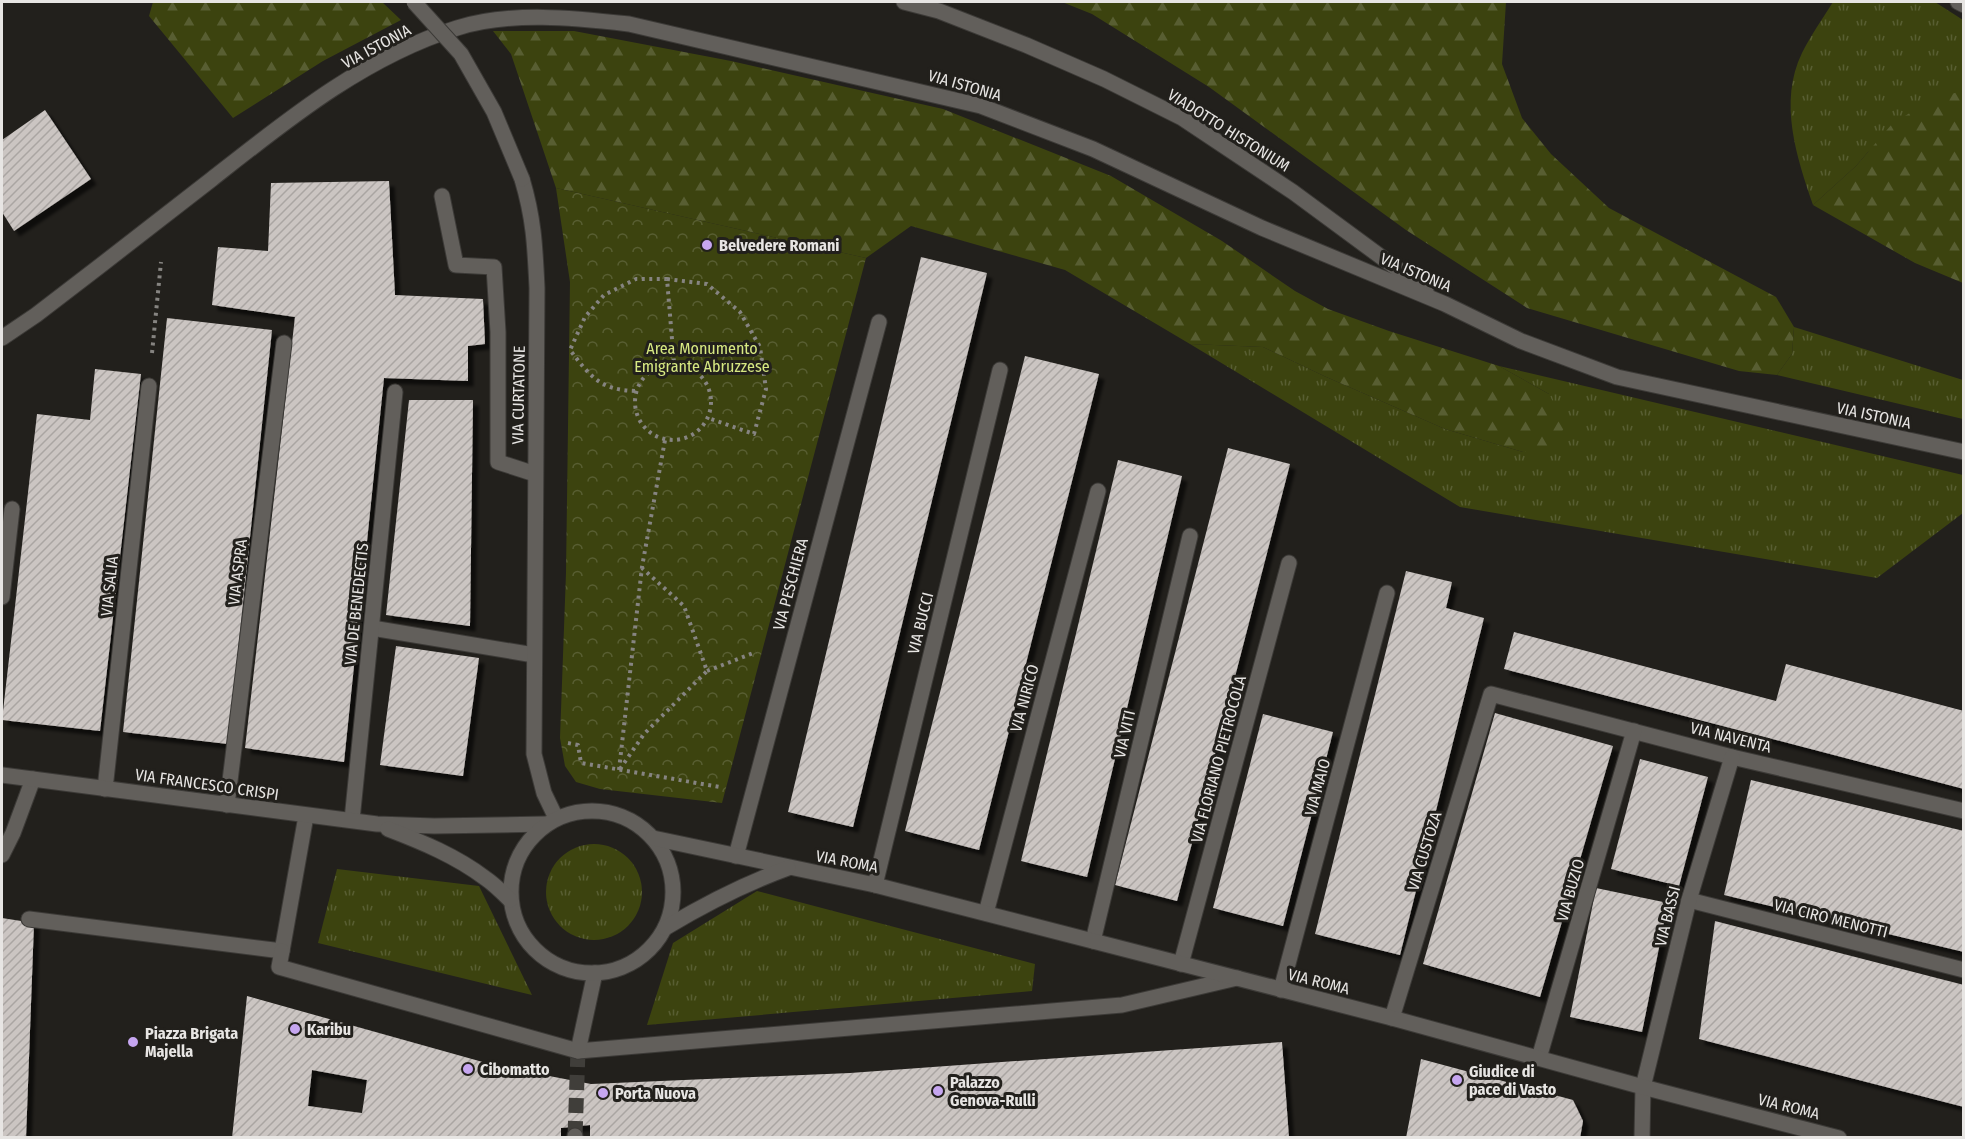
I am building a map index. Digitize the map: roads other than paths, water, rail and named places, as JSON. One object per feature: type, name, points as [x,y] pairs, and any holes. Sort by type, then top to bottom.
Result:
[{"type":"street","name":"VIA CURTATONE","points":[[414,2],[461,54],[494,112],[522,179],[531,211],[535,237],[537,288],[534,754],[551,821]]},
{"type":"street","name":"VIADOTTO HISTONIUM","points":[[904,2],[939,10],[1026,45],[1104,79],[1182,118],[1293,192],[1445,304]]},
{"type":"street","points":[[1958,2],[1964,5]]},
{"type":"street","name":"VIA ISTONIA","points":[[2,338],[36,315],[305,106],[398,51],[458,28],[485,22],[574,18],[628,24],[981,106],[1093,149],[1262,228],[1445,304],[1521,341],[1617,378],[1964,452]]},
{"type":"street","points":[[442,196],[456,265],[494,267],[498,343],[498,462],[535,474]]},
{"type":"street","name":"VIA PESCHIERA","points":[[736,856],[879,322]]},
{"type":"street","name":"VIA ASPRA","points":[[227,804],[284,343]]},
{"type":"street","name":"VIA BUCCI","points":[[875,885],[1000,370]]},
{"type":"street","name":"VIA SALIA","points":[[105,789],[149,386]]},
{"type":"street","name":"VIA DE BENEDECTIS","points":[[352,820],[395,392]]},
{"type":"street","name":"VIA NIRICO","points":[[986,913],[1098,491]]},
{"type":"street","points":[[2,597],[12,509]]},
{"type":"street","name":"VIA VITI","points":[[1093,941],[1190,536]]},
{"type":"street","name":"VIA FLORIANO PIETROCOLA","points":[[1181,964],[1289,563]]},
{"type":"street","name":"VIA MAIO","points":[[1281,990],[1387,593]]},
{"type":"street","points":[[372,628],[534,655]]},
{"type":"street","name":"VIA NAVENTA","points":[[1491,694],[1732,757],[1964,811]]},
{"type":"street","name":"VIA CUSTOZA","points":[[1392,1018],[1491,694]]},
{"type":"street","name":"VIA BUZIO","points":[[1539,1058],[1634,731]]},
{"type":"street","name":"VIA BASSI","points":[[1642,1137],[1643,1087],[1689,900],[1732,757]]},
{"type":"street","name":"VIA FRANCESCO CRISPI","points":[[2,776],[377,824],[434,826],[551,821]]},
{"type":"street","points":[[2,855],[13,833],[33,779]]},
{"type":"street","points":[[581,811],[607,812],[632,821],[653,838],[666,858],[673,881],[673,905],[665,928],[648,951],[623,968],[595,973],[570,971],[548,960],[529,944],[516,923],[510,900],[513,870],[525,844],[551,821],[581,811]]},
{"type":"street","points":[[306,816],[279,967],[578,1050],[1122,1005],[1237,978]]},
{"type":"street","name":"VIA FRANCESCO CRISPI","points":[[377,824],[429,845],[460,862],[486,878],[510,900]]},
{"type":"street","name":"VIA ROMA","points":[[653,838],[875,885],[1392,1018],[1643,1087],[1839,1137]]},
{"type":"street","points":[[665,928],[707,903],[752,881],[788,868]]},
{"type":"street","name":"VIA CIRO MENOTTI","points":[[1689,900],[1964,970]]},
{"type":"street","points":[[29,919],[282,951]]},
{"type":"street","points":[[578,1050],[595,973]]},
{"type":"tunnel","points":[[575,1136],[578,1051]]},
{"type":"place","name":"Belvedere Romani","points":[[707,245]]},
{"type":"place","name":"Karibu","points":[[295,1029]]},
{"type":"place","name":"Piazza Brigata Majella","points":[[133,1042]]},
{"type":"place","name":"Cibomatto","points":[[468,1069]]},
{"type":"place","name":"Giudice di pace di Vasto","points":[[1457,1080]]},
{"type":"place","name":"Palazzo Genova-Rulli","points":[[938,1091]]},
{"type":"place","name":"Porta Nuova","points":[[603,1093]]},
{"type":"park label","name":"Area Monumento Emigrante Abruzzese","points":[[702,357]]}]
